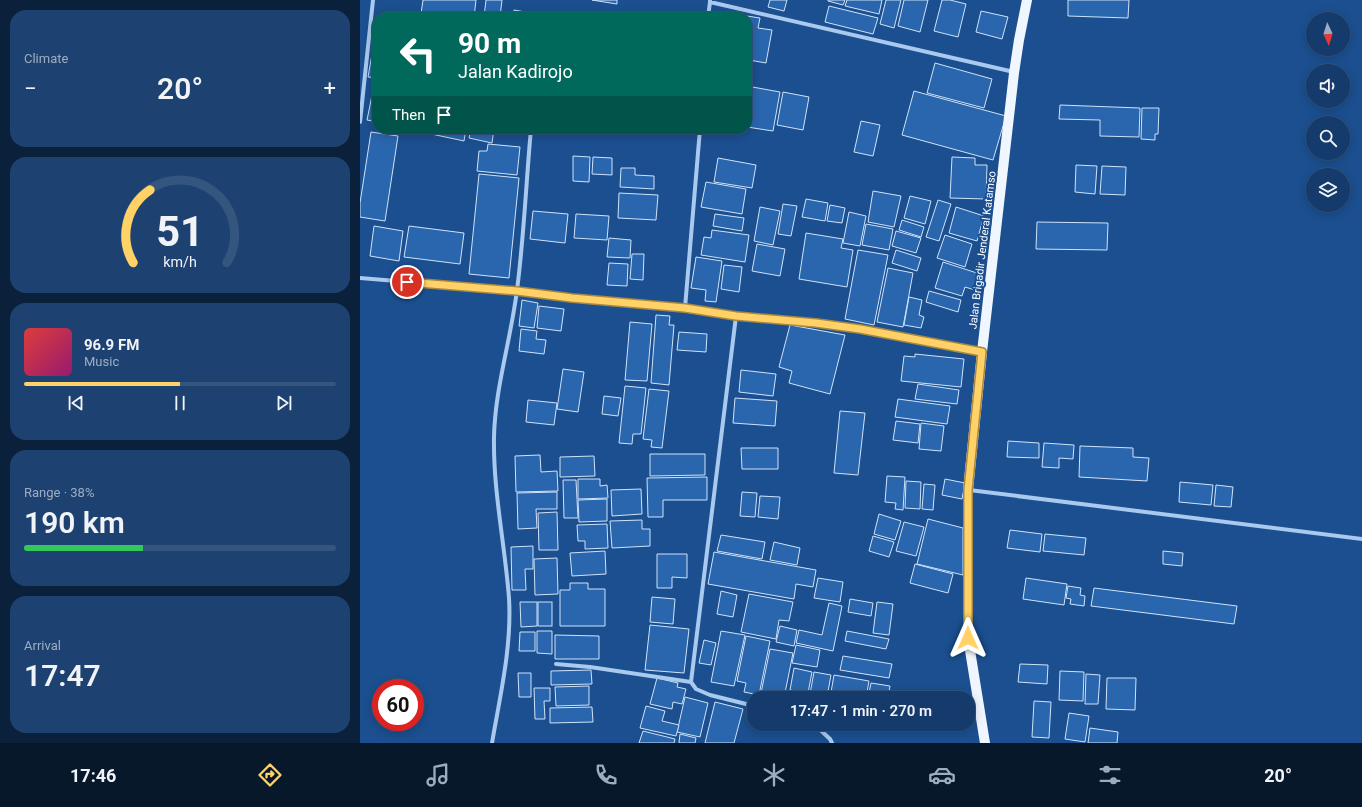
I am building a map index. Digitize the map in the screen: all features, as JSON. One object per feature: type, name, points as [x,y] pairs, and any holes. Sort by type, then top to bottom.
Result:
[{"type":"main road","name":"Jalan Brigadir Jenderal Katamso","points":[[985,743],[968,638],[968,490],[1014,72],[1027,0]]},
{"type":"street","points":[[360,122],[372,0]]},
{"type":"street","points":[[709,12],[710,1],[1014,72]]},
{"type":"street","points":[[492,743],[508,645],[509,616],[509,598],[498,501],[494,438],[496,412],[517,291],[531,134]]},
{"type":"street","points":[[685,308],[700,134]]},
{"type":"street","points":[[360,278],[517,291],[572,298],[685,308],[736,316],[816,323],[860,329],[982,352]]},
{"type":"street","points":[[736,316],[691,682],[696,689],[710,695],[747,704]]},
{"type":"street","points":[[968,490],[1362,539]]},
{"type":"street","points":[[556,664],[590,667],[691,682]]},
{"type":"street","points":[[821,731],[832,743]]},
{"type":"building","points":[[423,0],[476,0],[475,12],[421,12]]},
{"type":"building","points":[[486,0],[502,0],[501,12],[485,12]]},
{"type":"building","points":[[592,0],[617,0],[617,4]]},
{"type":"building","points":[[770,0],[787,0],[784,11],[768,7]]},
{"type":"building","points":[[828,0],[845,0],[843,5]]},
{"type":"building","points":[[847,0],[882,0],[879,14],[845,6]]},
{"type":"building","points":[[886,0],[901,0],[894,28],[880,24]]},
{"type":"building","points":[[904,0],[928,0],[920,32],[898,26]]},
{"type":"building","points":[[942,0],[950,0],[966,4],[958,37],[934,31]]},
{"type":"building","points":[[1068,0],[1129,0],[1128,18],[1068,16]]},
{"type":"building","points":[[829,6],[878,18],[873,34],[825,22]]},
{"type":"building","points":[[514,10],[526,12],[514,12]]},
{"type":"building","points":[[981,11],[1008,17],[1002,39],[976,32]]},
{"type":"building","points":[[752,17],[760,18],[758,28],[772,30],[766,63],[752,61]]},
{"type":"building","points":[[372,54],[372,77],[368,77]]},
{"type":"building","points":[[935,63],[992,79],[984,108],[927,93]]},
{"type":"building","points":[[752,87],[780,92],[773,131],[752,128]]},
{"type":"building","points":[[914,91],[1006,116],[993,160],[902,135]]},
{"type":"building","points":[[783,92],[809,97],[803,130],[777,125]]},
{"type":"building","points":[[372,95],[372,121],[367,120]]},
{"type":"building","points":[[1060,105],[1140,108],[1139,137],[1100,136],[1100,120],[1059,119]]},
{"type":"building","points":[[1142,108],[1159,108],[1158,134],[1155,134],[1155,140],[1141,139]]},
{"type":"building","points":[[861,121],[880,125],[873,156],[854,152]]},
{"type":"building","points":[[371,132],[372,134],[398,136],[385,221],[360,217],[360,203]]},
{"type":"building","points":[[431,134],[465,134],[464,141]]},
{"type":"building","points":[[470,134],[493,134],[492,143],[469,138]]},
{"type":"building","points":[[488,144],[520,147],[517,175],[477,171],[479,151],[487,151]]},
{"type":"building","points":[[573,156],[590,157],[589,182],[573,181]]},
{"type":"building","points":[[593,157],[612,158],[612,175],[592,174]]},
{"type":"building","points":[[952,157],[975,158],[975,165],[987,165],[986,199],[950,198]]},
{"type":"building","points":[[718,158],[756,165],[752,188],[714,182]]},
{"type":"building","points":[[1076,165],[1097,166],[1095,194],[1075,192]]},
{"type":"building","points":[[1102,166],[1126,167],[1125,195],[1100,194]]},
{"type":"building","points":[[621,168],[635,168],[635,175],[654,176],[654,189],[620,187]]},
{"type":"building","points":[[479,174],[519,178],[509,278],[469,274]]},
{"type":"building","points":[[706,182],[746,189],[742,214],[701,207]]},
{"type":"building","points":[[873,191],[901,196],[894,227],[868,222]]},
{"type":"building","points":[[619,193],[658,195],[656,220],[618,218]]},
{"type":"building","points":[[910,196],[931,201],[925,224],[904,218]]},
{"type":"building","points":[[806,199],[828,203],[825,221],[802,217]]},
{"type":"building","points":[[938,200],[951,204],[939,241],[926,237]]},
{"type":"building","points":[[783,204],[797,206],[791,236],[778,234]]},
{"type":"building","points":[[830,205],[845,208],[842,223],[827,221]]},
{"type":"building","points":[[760,207],[780,211],[773,245],[754,241]]},
{"type":"building","points":[[956,207],[984,216],[977,241],[949,233]]},
{"type":"building","points":[[533,211],[568,214],[565,243],[530,239]]},
{"type":"building","points":[[849,212],[866,216],[860,246],[843,243]]},
{"type":"building","points":[[576,214],[609,216],[607,240],[574,238]]},
{"type":"building","points":[[715,214],[744,218],[742,231],[713,226]]},
{"type":"building","points":[[902,220],[924,227],[921,237],[899,230]]},
{"type":"building","points":[[1037,222],[1108,223],[1107,250],[1036,249]]},
{"type":"building","points":[[866,224],[893,229],[889,250],[862,245]]},
{"type":"building","points":[[374,226],[403,231],[399,261],[370,256]]},
{"type":"building","points":[[409,226],[464,233],[460,264],[404,257]]},
{"type":"building","points":[[712,230],[749,235],[745,262],[701,255],[704,237],[711,238]]},
{"type":"building","points":[[896,231],[921,238],[916,253],[892,246]]},
{"type":"building","points":[[806,233],[843,239],[841,248],[853,250],[847,287],[799,279]]},
{"type":"building","points":[[945,235],[972,244],[965,267],[937,258]]},
{"type":"building","points":[[609,238],[631,240],[630,258],[607,257]]},
{"type":"building","points":[[757,244],[785,249],[780,276],[752,271]]},
{"type":"building","points":[[858,250],[888,255],[874,325],[845,319]]},
{"type":"building","points":[[896,250],[921,258],[917,271],[892,263]]},
{"type":"building","points":[[632,254],[644,254],[643,280],[630,279]]},
{"type":"building","points":[[696,257],[722,261],[716,302],[705,301],[706,290],[691,288]]},
{"type":"building","points":[[943,262],[980,274],[975,290],[965,287],[962,296],[935,288]]},
{"type":"building","points":[[609,263],[628,264],[627,286],[607,285]]},
{"type":"building","points":[[724,265],[742,267],[739,292],[721,289]]},
{"type":"building","points":[[888,268],[913,273],[903,327],[877,322]]},
{"type":"building","points":[[929,291],[961,300],[958,312],[926,302]]},
{"type":"building","points":[[909,297],[922,300],[919,315],[924,317],[921,328],[904,325]]},
{"type":"building","points":[[522,300],[538,303],[534,328],[519,326]]},
{"type":"building","points":[[539,306],[564,309],[561,331],[537,328]]},
{"type":"building","points":[[656,315],[670,316],[669,325],[674,325],[669,385],[651,383]]},
{"type":"building","points":[[630,322],[652,324],[647,381],[625,380]]},
{"type":"building","points":[[790,325],[845,335],[830,394],[789,383],[792,371],[779,367]]},
{"type":"building","points":[[521,329],[537,331],[536,339],[546,340],[544,354],[519,351]]},
{"type":"building","points":[[679,332],[707,334],[706,352],[677,350]]},
{"type":"building","points":[[915,354],[964,359],[961,387],[901,381],[904,356],[915,357]]},
{"type":"building","points":[[563,369],[584,372],[578,412],[557,409]]},
{"type":"building","points":[[741,370],[776,374],[773,396],[739,392]]},
{"type":"building","points":[[918,384],[959,390],[957,404],[915,399]]},
{"type":"building","points":[[625,386],[646,388],[641,434],[633,434],[632,444],[619,443]]},
{"type":"building","points":[[649,389],[669,391],[662,448],[651,447],[652,440],[643,439]]},
{"type":"building","points":[[604,396],[621,398],[618,416],[602,414]]},
{"type":"building","points":[[735,398],[777,401],[775,426],[733,423]]},
{"type":"building","points":[[898,399],[950,406],[947,424],[895,417]]},
{"type":"building","points":[[528,400],[557,403],[554,425],[526,422]]},
{"type":"building","points":[[840,411],[865,413],[858,475],[834,473]]},
{"type":"building","points":[[896,421],[920,424],[918,443],[893,440]]},
{"type":"building","points":[[921,423],[944,426],[941,451],[919,449]]},
{"type":"building","points":[[1008,441],[1039,443],[1039,458],[1007,457]]},
{"type":"building","points":[[1044,443],[1074,445],[1073,459],[1059,458],[1059,468],[1042,467]]},
{"type":"building","points":[[1080,446],[1133,448],[1133,457],[1149,458],[1147,481],[1079,477]]},
{"type":"building","points":[[741,448],[778,448],[778,469],[742,469]]},
{"type":"building","points":[[650,454],[705,454],[705,475],[650,476]]},
{"type":"building","points":[[540,455],[541,472],[557,471],[558,491],[516,492],[515,456]]},
{"type":"building","points":[[594,456],[595,476],[560,477],[560,457]]},
{"type":"building","points":[[887,476],[905,477],[903,510],[895,509],[896,503],[885,502]]},
{"type":"building","points":[[707,477],[707,500],[663,500],[663,517],[648,517],[647,478]]},
{"type":"building","points":[[578,479],[600,479],[600,486],[607,485],[608,498],[578,499]]},
{"type":"building","points":[[945,479],[965,483],[962,499],[942,495]]},
{"type":"building","points":[[563,480],[576,480],[578,518],[564,518]]},
{"type":"building","points":[[906,481],[921,482],[920,509],[905,508]]},
{"type":"building","points":[[1180,482],[1213,485],[1211,505],[1179,502]]},
{"type":"building","points":[[924,484],[935,485],[933,510],[922,509]]},
{"type":"building","points":[[1216,485],[1233,487],[1231,507],[1214,506]]},
{"type":"building","points":[[641,489],[642,514],[612,516],[611,490]]},
{"type":"building","points":[[557,492],[557,509],[536,509],[537,528],[518,529],[517,493]]},
{"type":"building","points":[[742,492],[757,493],[755,517],[740,516]]},
{"type":"building","points":[[760,496],[780,497],[778,519],[758,517]]},
{"type":"building","points":[[607,499],[607,521],[579,522],[578,500]]},
{"type":"building","points":[[557,512],[558,550],[539,550],[538,513]]},
{"type":"building","points":[[879,514],[901,521],[895,540],[874,534]]},
{"type":"building","points":[[928,519],[963,528],[963,575],[917,564]]},
{"type":"building","points":[[642,520],[642,529],[650,529],[650,546],[612,548],[610,521]]},
{"type":"building","points":[[904,522],[924,527],[916,556],[896,551]]},
{"type":"building","points":[[607,524],[608,548],[585,549],[585,541],[578,541],[577,525]]},
{"type":"building","points":[[1010,530],[1042,534],[1040,552],[1007,548]]},
{"type":"building","points":[[1045,534],[1086,538],[1084,555],[1043,551]]},
{"type":"building","points":[[721,535],[765,542],[762,559],[717,551]]},
{"type":"building","points":[[873,536],[894,542],[889,557],[869,551]]},
{"type":"building","points":[[774,542],[800,548],[797,565],[770,560]]},
{"type":"building","points":[[533,546],[533,569],[525,569],[526,590],[512,590],[511,547]]},
{"type":"building","points":[[605,551],[606,574],[572,576],[570,553]]},
{"type":"building","points":[[1163,551],[1183,553],[1182,566],[1163,564]]},
{"type":"building","points":[[714,552],[816,570],[813,587],[796,584],[794,599],[708,584]]},
{"type":"building","points":[[657,554],[687,554],[687,578],[672,577],[672,588],[657,588]]},
{"type":"building","points":[[557,558],[558,594],[535,595],[534,559]]},
{"type":"building","points":[[915,564],[953,574],[948,593],[910,583]]},
{"type":"building","points":[[818,578],[843,582],[840,602],[814,598]]},
{"type":"building","points":[[1026,578],[1067,584],[1064,605],[1023,599]]},
{"type":"building","points":[[570,583],[588,583],[588,589],[605,589],[605,626],[560,626],[560,590],[570,590]]},
{"type":"building","points":[[1068,586],[1081,588],[1080,595],[1085,596],[1084,606],[1070,604],[1071,599],[1066,598]]},
{"type":"building","points":[[1094,588],[1237,606],[1234,624],[1091,606]]},
{"type":"building","points":[[721,591],[737,595],[733,617],[717,614]]},
{"type":"building","points":[[749,594],[793,602],[789,621],[779,620],[776,639],[741,632]]},
{"type":"building","points":[[652,597],[675,599],[673,624],[650,622]]},
{"type":"building","points":[[850,599],[873,603],[871,616],[848,612]]},
{"type":"building","points":[[520,602],[537,602],[537,626],[521,627]]},
{"type":"building","points":[[538,602],[552,602],[552,626],[538,626]]},
{"type":"building","points":[[877,602],[893,604],[889,635],[873,633]]},
{"type":"building","points":[[829,603],[842,606],[833,651],[796,643],[799,630],[822,635]]},
{"type":"building","points":[[650,625],[689,629],[684,673],[645,670]]},
{"type":"building","points":[[780,626],[797,630],[794,646],[776,642]]},
{"type":"building","points":[[537,631],[552,631],[552,654],[537,653]]},
{"type":"building","points":[[721,631],[745,635],[734,686],[711,682]]},
{"type":"building","points":[[847,631],[889,639],[886,649],[845,641]]},
{"type":"building","points":[[520,632],[535,632],[535,651],[519,651]]},
{"type":"building","points":[[555,635],[599,636],[599,659],[555,659]]},
{"type":"building","points":[[746,636],[770,641],[760,691],[744,692],[746,683],[737,681]]},
{"type":"building","points":[[704,640],[716,643],[711,665],[699,663]]},
{"type":"building","points":[[796,645],[820,650],[817,667],[792,663]]},
{"type":"building","points":[[770,649],[793,653],[785,691],[761,691]]},
{"type":"building","points":[[843,656],[892,664],[889,678],[840,670]]},
{"type":"building","points":[[1020,664],[1048,665],[1047,684],[1018,682]]},
{"type":"building","points":[[794,668],[812,672],[808,691],[790,690]]},
{"type":"building","points":[[591,670],[592,684],[551,685],[551,671]]},
{"type":"building","points":[[1060,671],[1084,672],[1083,701],[1059,700]]},
{"type":"building","points":[[814,672],[831,675],[828,691],[811,691]]},
{"type":"building","points":[[518,673],[531,673],[531,697],[519,697]]},
{"type":"building","points":[[1086,674],[1100,675],[1098,704],[1085,704]]},
{"type":"building","points":[[834,675],[869,681],[867,691],[831,691]]},
{"type":"building","points":[[657,678],[678,683],[677,687],[686,689],[682,704],[673,702],[672,709],[650,704]]},
{"type":"building","points":[[1107,678],[1136,678],[1135,710],[1106,709]]},
{"type":"building","points":[[871,683],[890,686],[889,691],[869,691]]},
{"type":"building","points":[[589,686],[589,705],[556,706],[555,687]]},
{"type":"building","points":[[534,688],[550,688],[550,701],[544,701],[545,719],[535,719]]},
{"type":"building","points":[[685,697],[708,703],[700,737],[677,732]]},
{"type":"building","points":[[1034,701],[1051,702],[1049,738],[1032,737]]},
{"type":"building","points":[[715,702],[743,709],[734,743],[705,743]]},
{"type":"building","points":[[646,706],[665,711],[662,721],[679,725],[676,736],[640,728]]},
{"type":"building","points":[[592,707],[593,722],[550,723],[550,708]]},
{"type":"building","points":[[1069,713],[1089,716],[1085,742],[1065,739]]},
{"type":"building","points":[[1090,728],[1118,732],[1117,743],[1088,743]]},
{"type":"building","points":[[643,731],[675,739],[674,743],[639,743]]},
{"type":"building","points":[[680,734],[696,738],[695,743],[679,743]]},
{"type":"route","points":[[407,282],[517,291],[572,298],[685,308],[736,316],[816,323],[860,329],[982,352],[968,490],[968,638]]}]
